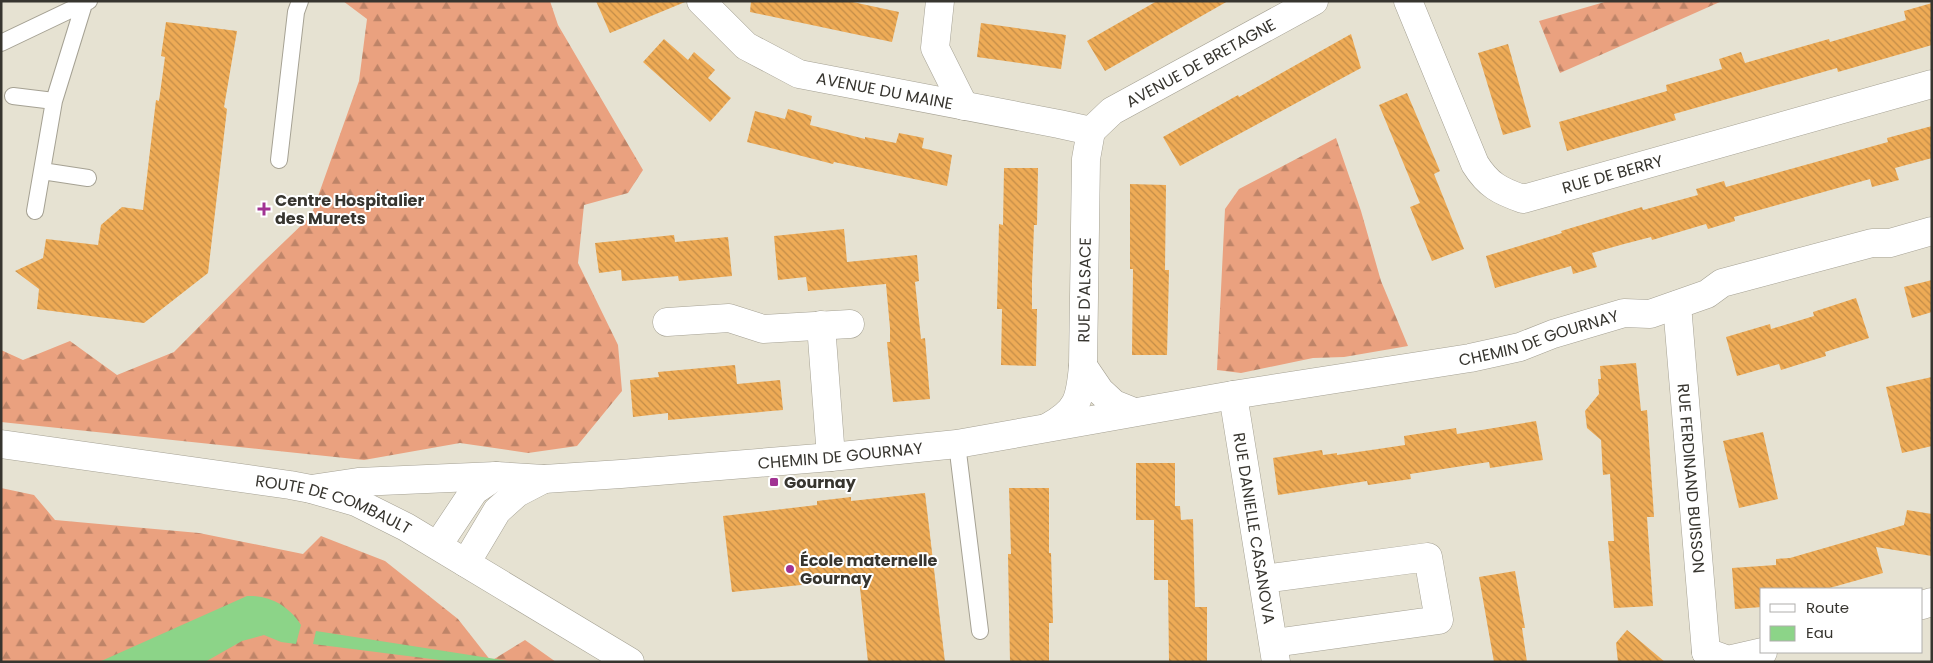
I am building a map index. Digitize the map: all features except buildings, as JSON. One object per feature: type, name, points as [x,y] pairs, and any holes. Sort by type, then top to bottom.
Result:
[{"type":"street","name":"AVENUE DU MAINE","points":[[701,1],[746,46],[799,74],[1091,131]]},
{"type":"street","points":[[940,1],[935,48],[964,106]]},
{"type":"street","name":"AVENUE DE BRETAGNE","points":[[1091,131],[1112,111],[1314,1]]},
{"type":"street","name":"RUE DE BERRY","points":[[1408,1],[1475,164],[1483,176],[1500,191],[1523,199],[1932,84]]},
{"type":"street","name":"RUE D'ALSACE","points":[[1043,430],[1065,418],[1074,406],[1081,389],[1086,159],[1091,131]]},
{"type":"street","name":"CHEMIN DE GOURNAY","points":[[311,489],[358,482],[496,476],[544,479],[831,457],[957,444],[1233,395],[1470,358],[1520,348],[1553,334],[1624,313],[1650,314],[1707,294],[1722,283],[1872,243],[1890,243],[1932,231]]},
{"type":"street","name":"RUE FERDINAND BUISSON","points":[[1677,305],[1703,657]]},
{"type":"street","points":[[667,322],[729,318],[764,329],[850,324]]},
{"type":"street","points":[[821,325],[831,457]]},
{"type":"street","points":[[1083,366],[1100,390],[1114,404],[1134,412]]},
{"type":"street","name":"RUE DANIELLE CASANOVA","points":[[1233,395],[1275,652]]},
{"type":"street","name":"ROUTE DE COMBAULT","points":[[1,444],[311,489],[356,502],[438,545],[630,662]]},
{"type":"street","points":[[438,545],[474,491],[496,476]]},
{"type":"street","name":"CHEMIN DE GOURNAY","points":[[466,563],[497,511],[516,493],[544,479]]},
{"type":"street","points":[[1262,579],[1428,557],[1440,620],[1275,652]]},
{"type":"street","points":[[1703,657],[1728,660],[1760,653]]},
{"type":"lane","points":[[279,160],[296,12],[300,1]]},
{"type":"lane","points":[[3,39],[87,2]]},
{"type":"lane","points":[[35,211],[54,101],[87,2]]},
{"type":"lane","points":[[13,96],[54,101]]},
{"type":"lane","points":[[42,170],[88,178]]},
{"type":"lane","points":[[957,444],[980,631]]},
{"type":"green space","points":[[343,1],[550,1],[558,25],[643,170],[628,193],[584,205],[578,263],[618,345],[622,391],[577,446],[528,453],[460,443],[364,460],[1,422],[1,350],[23,360],[70,341],[117,375],[174,352],[311,216],[359,81],[367,19]]},
{"type":"green space","points":[[1608,1],[1722,1],[1560,73],[1539,21]]},
{"type":"green space","points":[[1336,138],[1361,211],[1381,281],[1408,346],[1344,357],[1313,358],[1241,373],[1217,370],[1225,209],[1239,189]]},
{"type":"green space","points":[[1,488],[34,495],[55,520],[199,533],[303,554],[321,536],[385,561],[458,619],[491,661],[525,640],[556,662],[1,662]]},
{"type":"water","points":[[247,596],[263,597],[278,603],[291,612],[301,625],[296,644],[281,642],[264,635],[242,641],[205,662],[99,662]]},
{"type":"water","points":[[316,631],[514,662],[455,662],[313,644]]},
{"type":"place","name":"Centre Hospitalier des Murets","points":[[264,209]]},
{"type":"place","name":"Gournay","points":[[774,482]]},
{"type":"place","name":"École maternelle Gournay","points":[[790,569]]}]
